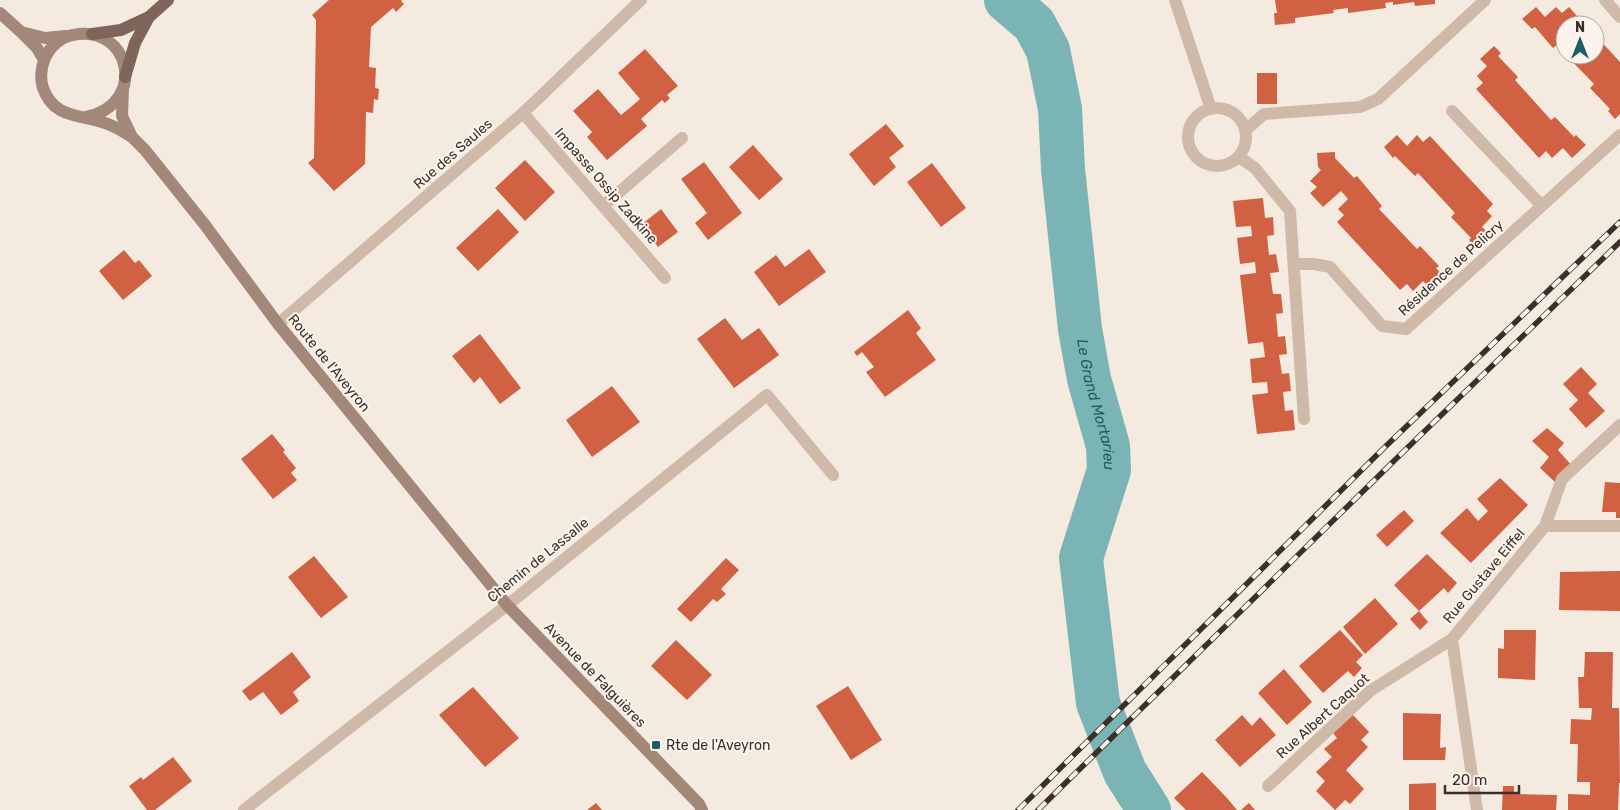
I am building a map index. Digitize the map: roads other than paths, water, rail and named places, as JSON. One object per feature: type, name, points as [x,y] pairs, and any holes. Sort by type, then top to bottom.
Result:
[{"type":"main road","points":[[92,34],[121,30],[148,17],[168,0]]},
{"type":"main road","points":[[124,83],[135,43],[148,17]]},
{"type":"street","name":"Rue des Saules","points":[[278,324],[523,113],[641,0]]},
{"type":"street","points":[[1175,0],[1211,109]]},
{"type":"street","points":[[1246,130],[1264,114],[1360,108],[1378,99],[1485,0]]},
{"type":"street","points":[[1604,0],[1620,17]]},
{"type":"street","points":[[0,12],[36,48],[44,60]]},
{"type":"street","points":[[21,32],[44,38],[80,33],[92,34],[104,38],[113,45],[120,54],[124,66],[124,83],[117,100],[109,109],[98,115],[86,117],[73,116],[62,112],[52,104],[45,94],[41,71],[44,60],[58,41],[68,36]]},
{"type":"street","name":"Route de l'Aveyron","points":[[124,83],[122,116],[132,137]]},
{"type":"street","points":[[1221,108],[1231,112],[1239,118],[1246,130],[1245,148],[1239,157],[1228,165],[1218,167],[1206,164],[1197,159],[1188,143],[1188,132],[1191,123],[1204,111],[1211,109],[1221,108]]},
{"type":"street","points":[[1452,111],[1542,206]]},
{"type":"street","name":"Impasse Ossip Zadkine","points":[[523,113],[665,278]]},
{"type":"street","name":"Route de l'Aveyron","points":[[86,117],[107,124],[132,137],[145,150],[205,225],[278,324],[507,605]]},
{"type":"street","name":"Résidence de Pelicry","points":[[1294,264],[1314,264],[1330,267],[1382,326],[1406,329],[1620,135]]},
{"type":"street","points":[[603,206],[682,138]]},
{"type":"street","points":[[1239,157],[1255,168],[1290,210],[1304,419]]},
{"type":"street","name":"Chemin de Lassalle","points":[[244,810],[507,605],[767,395],[833,475]]},
{"type":"street","points":[[1545,526],[1562,479],[1620,425]]},
{"type":"street","name":"Rue Gustave Eiffel","points":[[1477,810],[1452,638],[1545,526],[1620,526]]},
{"type":"street","name":"Avenue de Falguières","points":[[507,605],[699,804],[702,810]]},
{"type":"street","name":"Rue Albert Caquot","points":[[1268,786],[1370,691],[1452,638]]},
{"type":"waterway","name":"Le Grand Mortarieu","points":[[1006,0],[1034,24],[1048,50],[1060,109],[1063,169],[1080,329],[1089,379],[1108,446],[1109,470],[1081,558],[1098,703],[1125,772],[1149,810]]},
{"type":"railway","points":[[1018,810],[1386,446],[1620,222]]},
{"type":"railway","points":[[1038,810],[1620,242]]},
{"type":"place","name":"Rte de l'Aveyron","points":[[656,745]]}]
